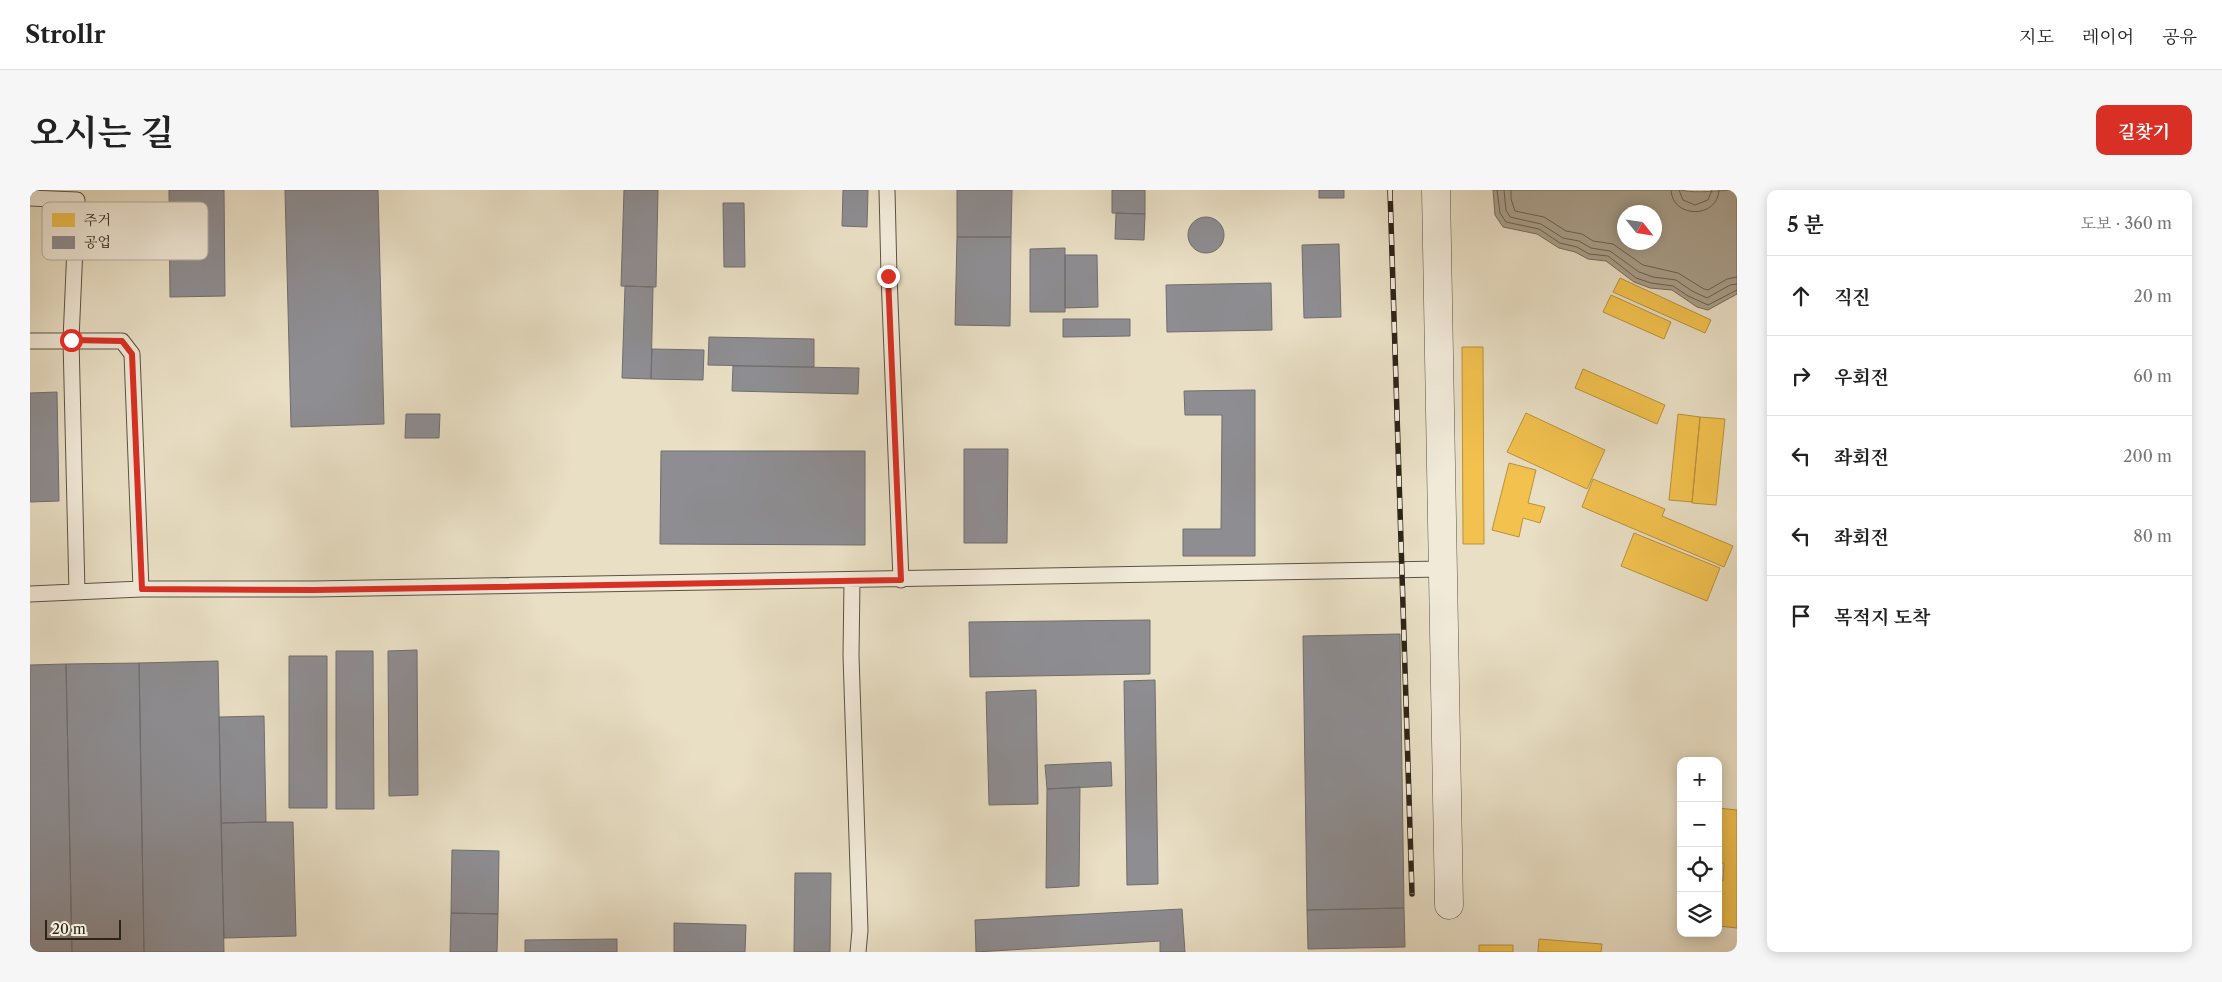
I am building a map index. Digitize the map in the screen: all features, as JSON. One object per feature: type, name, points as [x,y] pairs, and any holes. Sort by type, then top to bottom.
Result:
[{"type":"street","points":[[1436,190],[1449,905]]},
{"type":"lane","points":[[887,190],[888,276],[901,580]]},
{"type":"lane","points":[[30,198],[77,200],[77,202]]},
{"type":"lane","points":[[74,260],[71,340],[77,592]]},
{"type":"lane","points":[[30,341],[122,341],[132,354],[142,589]]},
{"type":"lane","points":[[30,594],[142,589],[314,590],[1442,569]]},
{"type":"lane","points":[[852,581],[851,655],[860,930],[858,952]]},
{"type":"water","points":[[1493,190],[1680,190],[1701,192],[1737,190],[1737,294],[1708,310],[1697,307],[1672,290],[1650,288],[1634,282],[1606,261],[1588,259],[1575,252],[1559,248],[1537,234],[1503,227],[1495,215]]},
{"type":"building: 주거","points":[[1620,278],[1711,320],[1705,333],[1613,292]]},
{"type":"building: 주거","points":[[1611,295],[1671,322],[1664,339],[1603,312]]},
{"type":"building: 주거","points":[[1462,347],[1483,347],[1484,544],[1463,544]]},
{"type":"building: 주거","points":[[1583,369],[1665,405],[1657,424],[1575,388]]},
{"type":"building: 주거","points":[[1526,413],[1605,450],[1587,489],[1507,452]]},
{"type":"building: 주거","points":[[1678,414],[1700,417],[1692,502],[1669,500]]},
{"type":"building: 주거","points":[[1700,417],[1725,419],[1716,505],[1692,503]]},
{"type":"building: 주거","points":[[1509,463],[1536,470],[1528,503],[1545,507],[1540,523],[1523,518],[1519,537],[1492,530]]},
{"type":"building: 주거","points":[[1593,479],[1665,509],[1662,516],[1733,546],[1724,567],[1582,507]]},
{"type":"building: 주거","points":[[1634,533],[1720,568],[1707,601],[1621,566]]},
{"type":"building: 주거","points":[[1722,808],[1737,810],[1737,928],[1722,926],[1724,863],[1722,863]]},
{"type":"building: 주거","points":[[1539,939],[1602,944],[1601,952],[1538,952]]},
{"type":"building: 주거","points":[[1479,945],[1513,945],[1513,952],[1479,952]]},
{"type":"building: 공업","points":[[169,190],[224,190],[225,296],[170,297],[170,260],[208,260],[208,202],[169,202]]},
{"type":"building: 공업","points":[[285,190],[378,190],[384,424],[291,427]]},
{"type":"building: 공업","points":[[624,190],[658,190],[656,287],[621,286]]},
{"type":"building: 공업","points":[[843,190],[868,190],[867,227],[842,226]]},
{"type":"building: 공업","points":[[957,190],[1012,190],[1011,237],[957,237]]},
{"type":"building: 공업","points":[[1112,190],[1145,190],[1145,214],[1112,213]]},
{"type":"building: 공업","points":[[1319,190],[1344,190],[1344,198],[1319,198]]},
{"type":"building: 공업","points":[[723,203],[744,203],[745,267],[724,267]]},
{"type":"building: 공업","points":[[1116,213],[1145,214],[1144,240],[1115,239]]},
{"type":"building: 공업","points":[[1206,217],[1218,223],[1224,235],[1218,247],[1206,253],[1194,247],[1188,235],[1194,223]]},
{"type":"building: 공업","points":[[957,237],[1011,237],[1010,326],[955,325]]},
{"type":"building: 공업","points":[[1339,244],[1341,317],[1304,318],[1302,245]]},
{"type":"building: 공업","points":[[1065,248],[1065,312],[1030,312],[1030,249]]},
{"type":"building: 공업","points":[[1065,255],[1097,255],[1098,307],[1065,308]]},
{"type":"building: 공업","points":[[1271,283],[1272,330],[1167,332],[1166,285]]},
{"type":"building: 공업","points":[[625,286],[653,287],[651,379],[622,378]]},
{"type":"building: 공업","points":[[1063,319],[1130,319],[1130,336],[1063,337]]},
{"type":"building: 공업","points":[[709,337],[814,339],[814,367],[708,365]]},
{"type":"building: 공업","points":[[652,349],[704,350],[703,380],[651,379]]},
{"type":"building: 공업","points":[[733,366],[859,368],[858,394],[732,391]]},
{"type":"building: 공업","points":[[1255,390],[1255,556],[1183,556],[1183,529],[1221,529],[1222,415],[1185,415],[1184,391]]},
{"type":"building: 공업","points":[[57,392],[59,501],[30,502],[30,393]]},
{"type":"building: 공업","points":[[406,414],[440,414],[439,438],[405,438]]},
{"type":"building: 공업","points":[[964,449],[1008,449],[1007,543],[964,543]]},
{"type":"building: 공업","points":[[661,451],[865,451],[865,545],[660,544]]},
{"type":"building: 공업","points":[[1150,620],[1150,674],[970,677],[969,622]]},
{"type":"building: 공업","points":[[1400,634],[1404,908],[1307,910],[1303,636]]},
{"type":"building: 공업","points":[[417,650],[418,795],[389,796],[388,651]]},
{"type":"building: 공업","points":[[336,651],[373,651],[374,809],[336,809]]},
{"type":"building: 공업","points":[[289,656],[327,656],[327,808],[289,808]]},
{"type":"building: 공업","points":[[218,661],[224,952],[144,952],[139,663]]},
{"type":"building: 공업","points":[[139,663],[144,952],[72,952],[66,664]]},
{"type":"building: 공업","points":[[66,664],[72,952],[30,952],[30,665]]},
{"type":"building: 공업","points":[[1155,680],[1158,884],[1127,885],[1124,681]]},
{"type":"building: 공업","points":[[1036,690],[1038,804],[989,805],[986,692]]},
{"type":"building: 공업","points":[[264,716],[266,822],[221,823],[219,717]]},
{"type":"building: 공업","points":[[1111,762],[1112,786],[1047,789],[1045,765]]},
{"type":"building: 공업","points":[[1080,787],[1079,886],[1046,888],[1047,789]]},
{"type":"building: 공업","points":[[293,822],[296,936],[224,938],[221,823]]},
{"type":"building: 공업","points":[[452,850],[499,851],[498,914],[451,913]]},
{"type":"building: 공업","points":[[795,873],[831,873],[830,952],[794,952]]},
{"type":"building: 공업","points":[[1404,908],[1405,947],[1308,949],[1307,910]]},
{"type":"building: 공업","points":[[1182,909],[1185,952],[1160,952],[1160,941],[976,952],[975,920]]},
{"type":"building: 공업","points":[[451,913],[498,914],[497,952],[450,952]]},
{"type":"building: 공업","points":[[674,923],[746,925],[745,952],[674,952]]},
{"type":"building: 공업","points":[[617,939],[617,952],[525,952],[525,940]]},
{"type":"railway","points":[[1390,190],[1412,894]]},
{"type":"route","points":[[71,340],[122,341],[132,354],[142,589],[314,590],[901,580],[888,276]]}]
